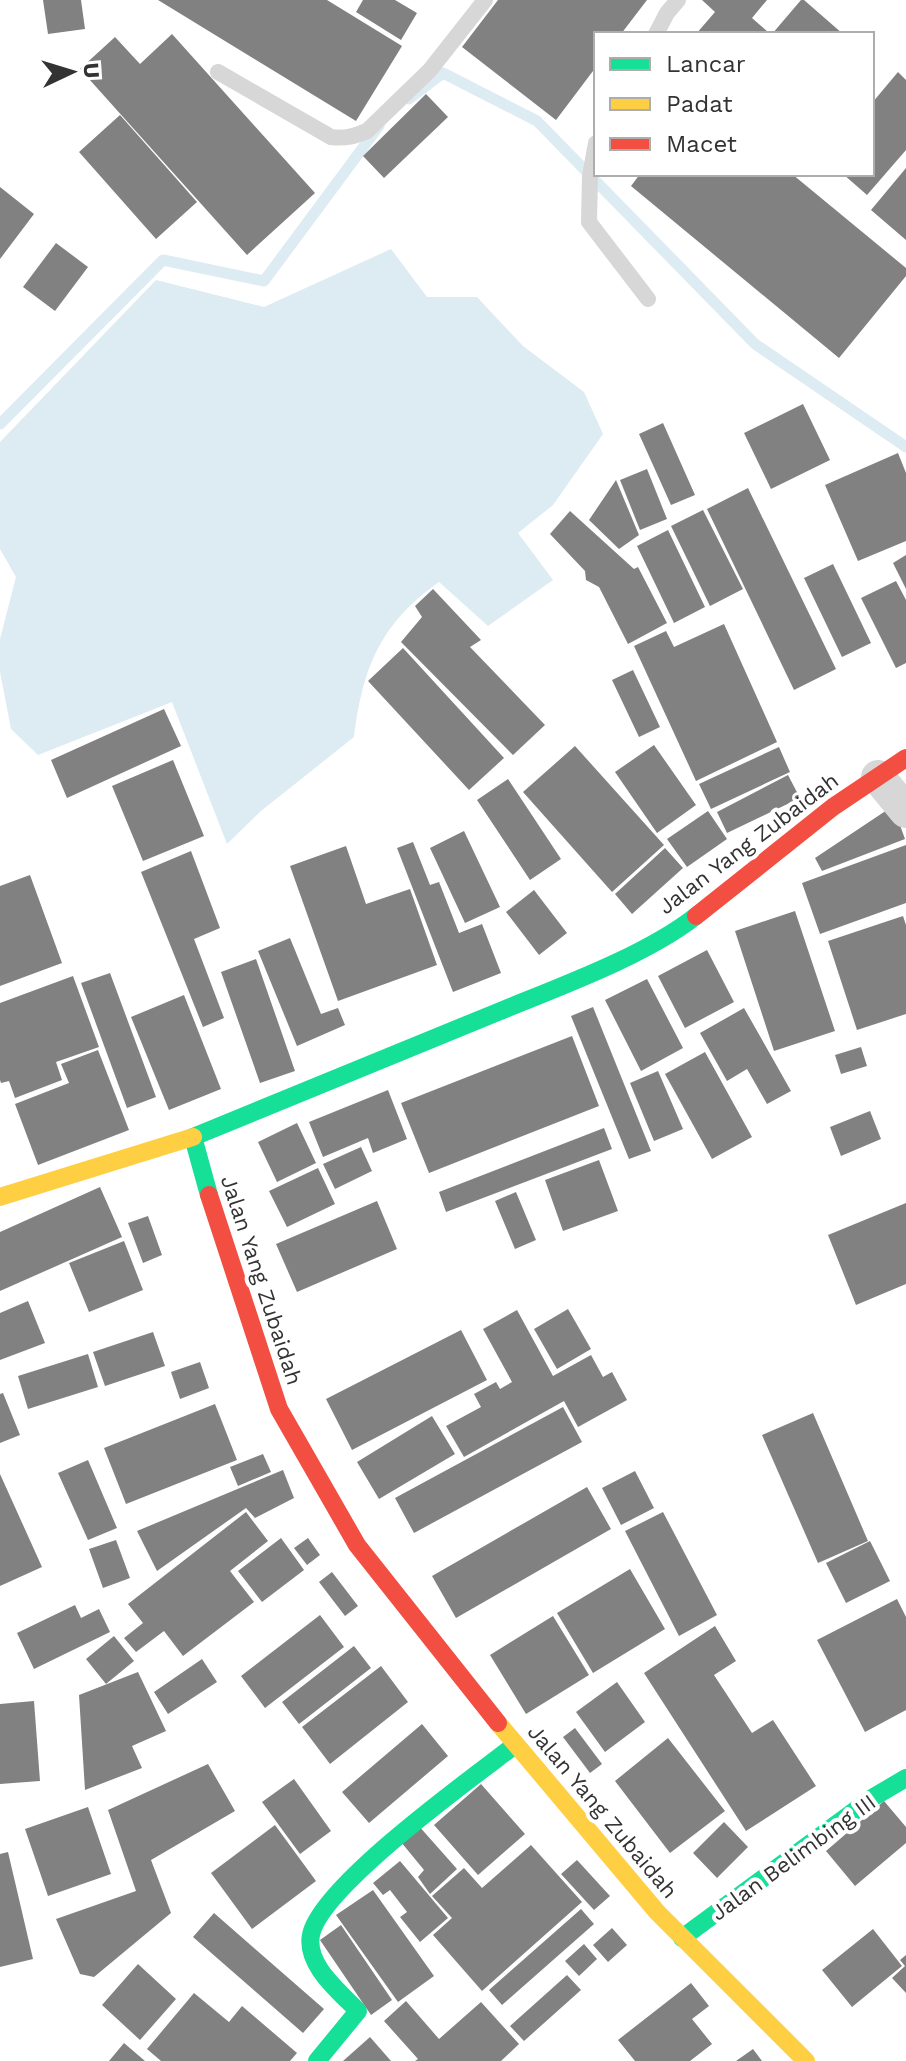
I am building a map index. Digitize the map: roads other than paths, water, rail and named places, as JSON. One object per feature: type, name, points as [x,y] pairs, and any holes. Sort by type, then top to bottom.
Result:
[{"type":"street","name":"Jalan Yang Zubaidah","points":[[806,2061],[647,1900],[515,1745],[357,1545],[279,1409],[219,1232],[193,1137],[539,995],[638,951],[682,927],[833,807],[906,758]]},
{"type":"street","points":[[878,777],[906,811]]},
{"type":"street","points":[[0,1197],[193,1137]]},
{"type":"street","points":[[317,2061],[358,2011],[322,1971],[315,1957],[311,1937],[317,1919],[372,1860],[515,1745]]},
{"type":"street","name":"Jalan Belimbing III","points":[[682,1938],[872,1798],[906,1778]]},
{"type":"lane","points":[[218,72],[331,137],[356,136],[367,131],[430,70],[485,0]]},
{"type":"lane","points":[[657,32],[678,0]]},
{"type":"lane","points":[[594,154],[589,222],[648,299]]},
{"type":"waterway","points":[[409,99],[443,73],[537,121],[755,344],[906,447]]},
{"type":"waterway","points":[[0,424],[163,260],[264,281],[379,126]]}]
